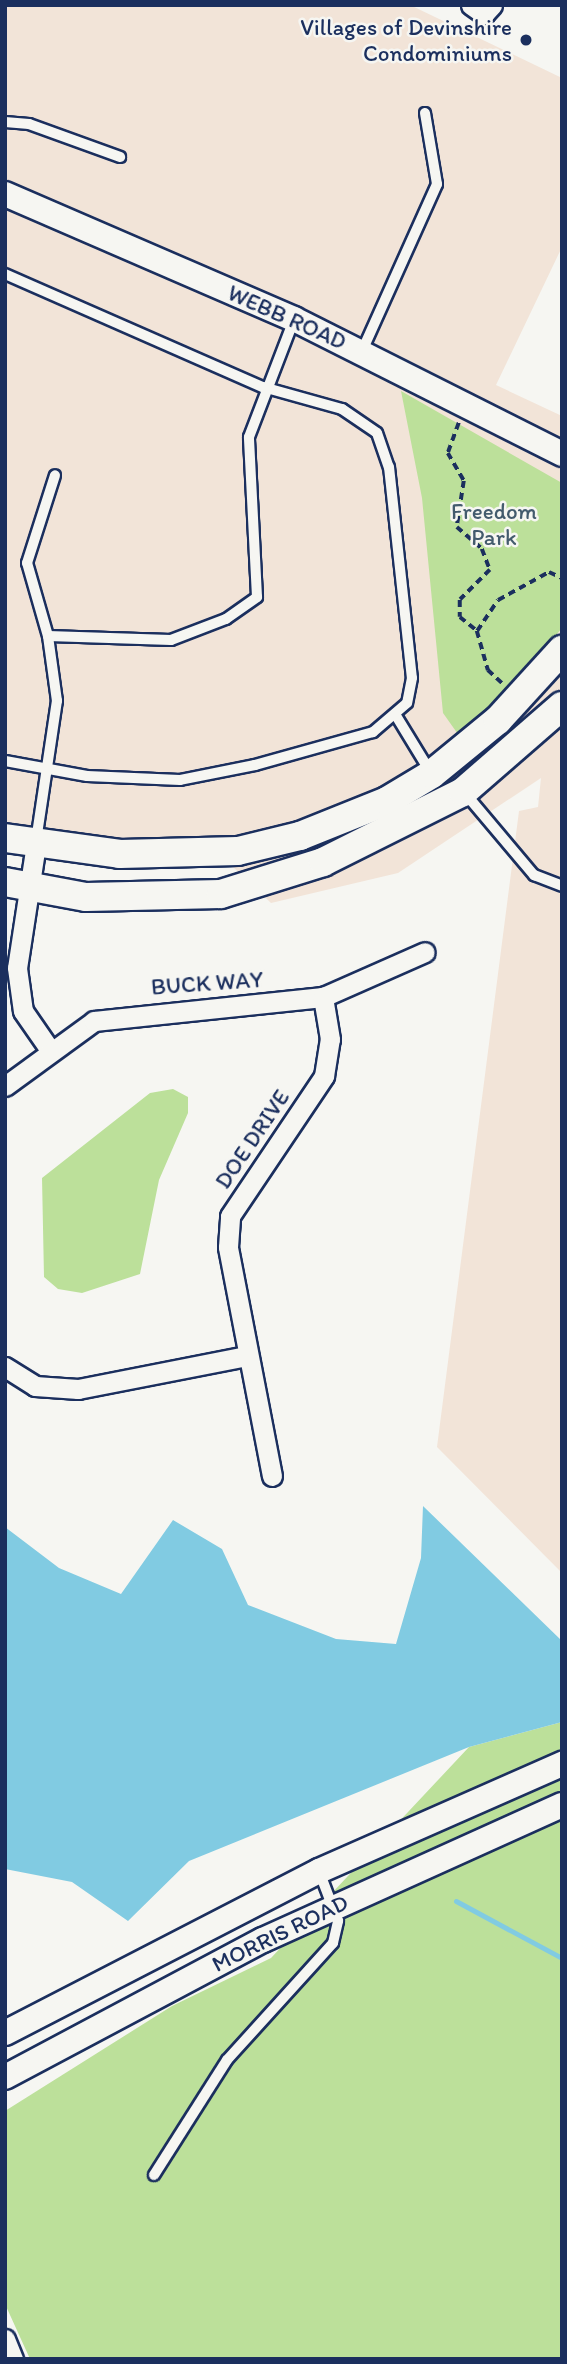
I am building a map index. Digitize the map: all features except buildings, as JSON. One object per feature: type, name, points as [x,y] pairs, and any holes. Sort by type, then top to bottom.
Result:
[{"type":"main road","points":[[5,838],[120,854],[238,851],[329,826],[432,774],[519,699],[562,650]]},
{"type":"main road","points":[[17,884],[86,897],[221,894],[377,840],[463,792],[560,712]]},
{"type":"street","points":[[471,5],[484,14],[492,5]]},
{"type":"street","name":"WEBB ROAD","points":[[5,194],[294,319],[562,454]]},
{"type":"street","points":[[36,844],[17,884],[17,968],[13,999],[50,1050]]},
{"type":"street","name":"BUCK WAY","points":[[5,1086],[50,1050],[94,1021],[129,1013],[323,997],[425,952]]},
{"type":"street","name":"DOE DRIVE","points":[[272,1476],[246,1356],[228,1247],[230,1216],[324,1076],[330,1039],[323,997]]},
{"type":"street","points":[[5,1367],[35,1385],[78,1389],[246,1356]]},
{"type":"street","name":"MORRIS ROAD","points":[[5,2033],[319,1871],[562,1764]]},
{"type":"street","name":"MORRIS ROAD","points":[[5,2077],[335,1906],[562,1805]]},
{"type":"street","points":[[5,2339],[13,2359]]},
{"type":"lane","points":[[362,352],[438,184],[425,113]]},
{"type":"lane","points":[[5,122],[29,124],[120,157]]},
{"type":"lane","points":[[5,274],[263,387],[342,409],[377,433],[389,467],[412,677],[407,704],[373,732],[180,780],[47,769],[5,761]]},
{"type":"lane","points":[[48,636],[171,640],[226,620],[257,597],[249,437],[263,387],[294,319]]},
{"type":"lane","points":[[36,844],[57,701],[48,636],[27,563],[55,475]]},
{"type":"lane","points":[[395,714],[432,774]]},
{"type":"lane","points":[[463,792],[534,875],[562,886]]},
{"type":"lane","points":[[154,2175],[227,2060],[333,1943],[335,1906],[319,1871]]},
{"type":"path","points":[[467,404],[448,453],[464,481],[457,527],[489,559],[482,582],[460,600],[460,617],[477,631],[488,670],[519,699]]},
{"type":"path","points":[[477,631],[498,600],[549,572],[562,578]]},
{"type":"shaded area","points":[[5,5],[410,5],[562,78],[562,247],[496,385],[562,416],[562,1573],[437,1447],[519,811],[538,807],[541,778],[398,873],[271,903],[211,846],[86,843],[5,826]]},
{"type":"green space","name":"Freedom Park","points":[[401,391],[562,483],[562,628],[485,719],[460,737],[443,713],[422,498]]},
{"type":"green space","points":[[173,1089],[188,1097],[188,1113],[159,1180],[140,1274],[82,1293],[58,1289],[44,1277],[42,1178],[150,1093]]},
{"type":"green space","points":[[562,1722],[562,2359],[30,2359],[5,2304],[5,2111],[172,2006],[271,1958],[469,1747]]},
{"type":"water","points":[[423,1506],[562,1641],[562,1722],[469,1747],[189,1861],[128,1921],[72,1882],[5,1869],[5,1527],[59,1568],[121,1594],[173,1520],[222,1549],[248,1605],[336,1639],[396,1644],[421,1558]]},
{"type":"waterway","points":[[456,1901],[562,1958]]},
{"type":"place","name":"Villages of Devinshire Condominiums","points":[[526,40]]}]
